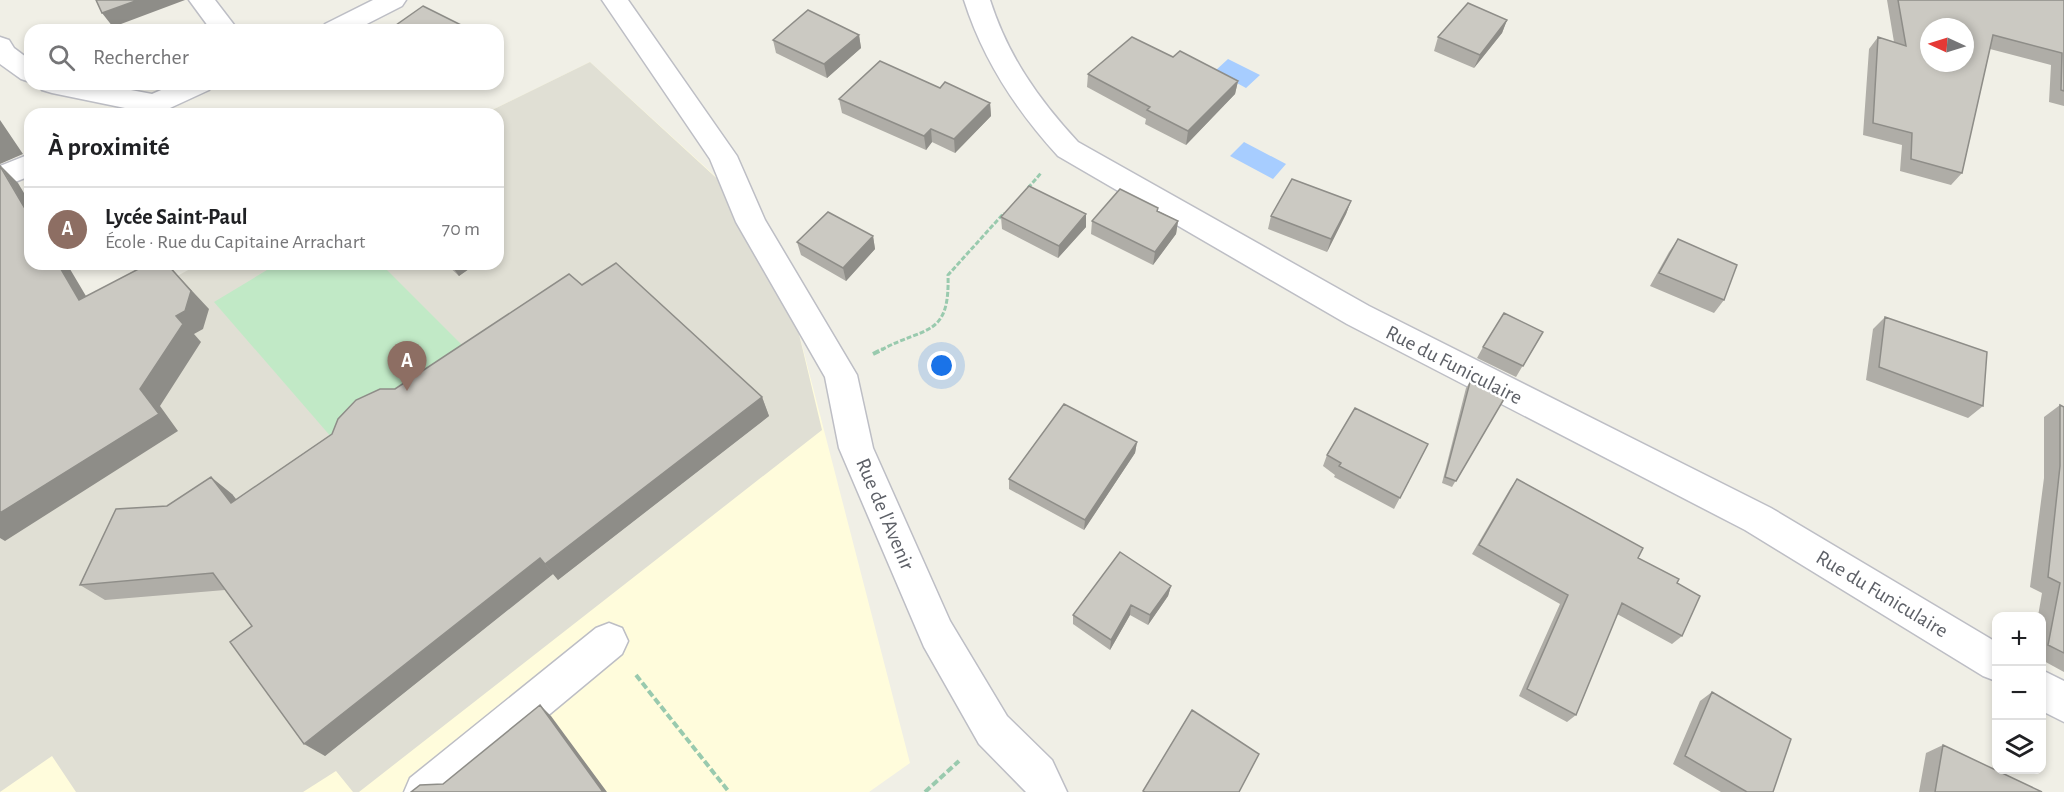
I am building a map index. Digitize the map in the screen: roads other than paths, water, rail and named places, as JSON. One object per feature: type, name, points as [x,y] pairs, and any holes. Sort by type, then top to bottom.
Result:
[{"type":"street","points":[[202,0],[220,24]]},
{"type":"street","points":[[346,24],[393,0]]},
{"type":"street","name":"Rue de l'Avenir","points":[[615,0],[723,156],[751,222],[840,375],[856,448],[937,634],[993,730],[1038,774],[1047,792]]},
{"type":"street","name":"Rue du Funiculaire","points":[[977,0],[994,50],[1038,117],[1068,149],[1358,315],[1758,519],[1992,661]]},
{"type":"street","points":[[0,46],[5,54],[24,68]]},
{"type":"street","points":[[74,90],[140,108]]},
{"type":"street","points":[[146,108],[186,90]]},
{"type":"street","points":[[0,178],[24,167]]},
{"type":"street","points":[[424,792],[609,641]]},
{"type":"street","points":[[2046,692],[2064,703]]},
{"type":"water","points":[[1228,59],[1260,75],[1246,88],[1215,71]]},
{"type":"water","points":[[1244,142],[1286,164],[1273,179],[1230,156]]},
{"type":"place","name":"Lycée Saint-Paul","points":[[407,391]]}]
